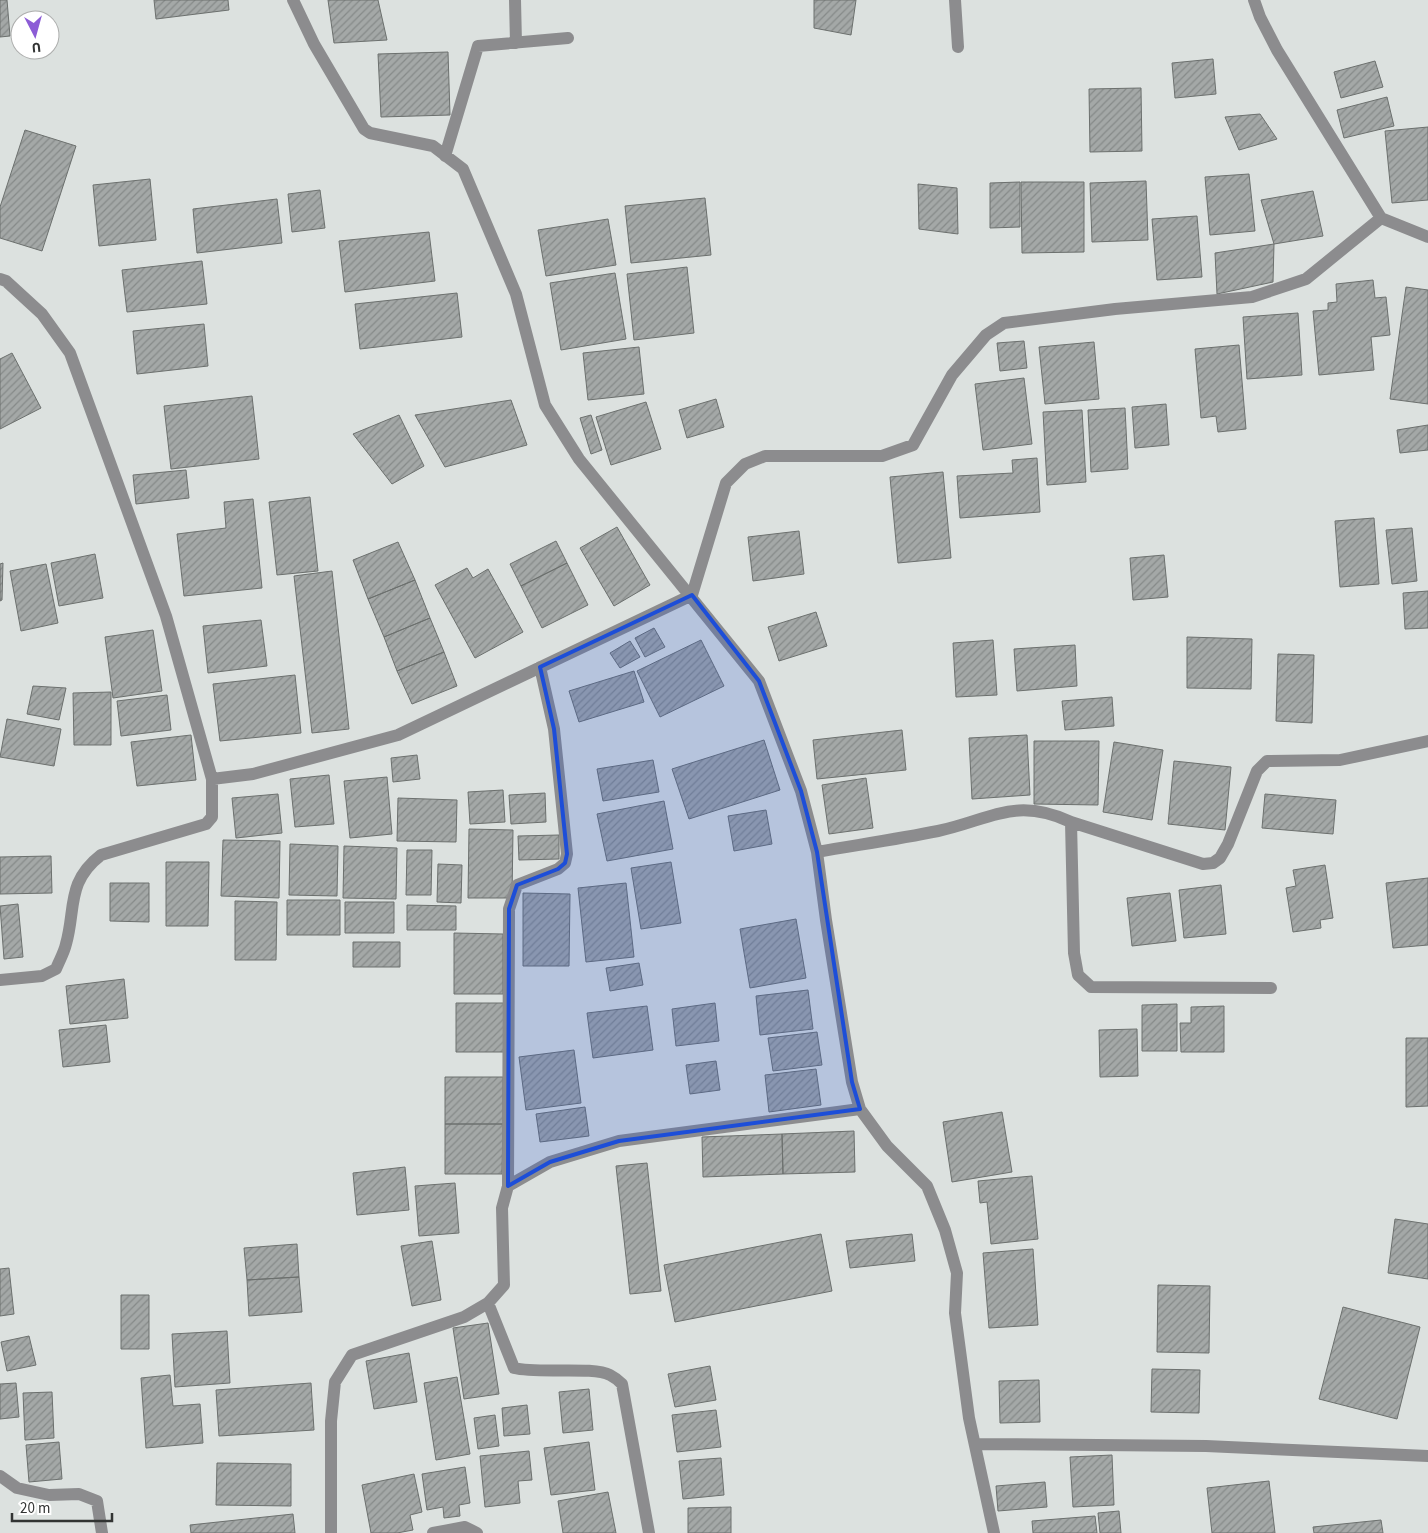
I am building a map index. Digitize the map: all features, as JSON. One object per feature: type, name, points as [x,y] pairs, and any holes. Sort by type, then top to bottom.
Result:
[{"type":"street","points":[[293,0],[314,44],[364,129],[432,146],[463,169],[516,294],[544,405],[580,459],[692,595],[759,681],[801,791],[817,852],[852,1082],[860,1109],[887,1146],[927,1186],[945,1230],[957,1273],[956,1312],[969,1418],[994,1533]]},
{"type":"street","points":[[514,0],[516,42]]},
{"type":"street","points":[[955,0],[958,47]]},
{"type":"street","points":[[1254,0],[1260,17],[1277,50],[1381,218],[1428,237]]},
{"type":"street","points":[[445,156],[478,46],[568,38]]},
{"type":"street","points":[[212,778],[253,774],[398,735],[692,595],[726,483],[745,464],[765,456],[882,456],[913,445],[952,375],[986,335],[1004,323],[1115,309],[1252,297],[1306,280],[1381,218]]},
{"type":"street","points":[[0,279],[6,281],[42,314],[70,353],[166,616],[212,778],[212,817],[206,824],[101,855],[87,868],[71,903],[66,944],[56,970],[42,976],[0,980]]},
{"type":"street","points":[[331,1533],[331,1421],[336,1382],[352,1355],[464,1317],[488,1303],[504,1285],[502,1208],[508,1186],[510,909],[517,885],[558,869],[566,863],[567,854],[554,729],[540,667]]},
{"type":"street","points":[[817,852],[940,830],[1002,811],[1031,811],[1057,816],[1070,822],[1203,864],[1213,863],[1220,858],[1228,844],[1257,771],[1267,762],[1340,760],[1428,741]]},
{"type":"street","points":[[1070,822],[1074,952],[1078,975],[1091,987],[1271,988]]},
{"type":"street","points":[[508,1186],[550,1162],[618,1141],[860,1109]]},
{"type":"street","points":[[488,1303],[514,1368],[529,1372],[609,1374],[622,1384],[649,1533]]},
{"type":"street","points":[[975,1444],[1206,1446],[1428,1456]]},
{"type":"street","points":[[0,1476],[17,1488],[49,1495],[79,1494],[97,1501],[102,1533]]},
{"type":"street","points":[[433,1533],[465,1527],[478,1533]]},
{"type":"highlighted area","points":[[692,595],[759,681],[801,791],[817,852],[852,1082],[860,1109],[619,1141],[550,1162],[508,1186],[509,909],[517,885],[558,869],[565,863],[567,854],[554,729],[540,667]]},
{"type":"building","points":[[0,0],[7,0],[10,36],[0,37]]},
{"type":"building","points":[[154,0],[228,0],[229,10],[156,19]]},
{"type":"building","points":[[328,0],[378,0],[387,40],[334,43]]},
{"type":"building","points":[[814,0],[856,0],[851,35],[814,28]]},
{"type":"building","points":[[448,52],[450,115],[381,117],[378,54]]},
{"type":"building","points":[[1213,59],[1216,94],[1175,98],[1172,63]]},
{"type":"building","points":[[1375,61],[1383,87],[1341,98],[1334,72]]},
{"type":"building","points":[[1141,88],[1142,151],[1090,152],[1089,89]]},
{"type":"building","points":[[1387,97],[1394,126],[1344,138],[1337,110]]},
{"type":"building","points":[[1260,114],[1277,139],[1239,150],[1225,117]]},
{"type":"building","points":[[1428,127],[1428,200],[1392,203],[1385,131]]},
{"type":"building","points":[[25,130],[76,146],[42,251],[0,238],[0,207]]},
{"type":"building","points":[[1249,174],[1255,231],[1210,235],[1205,177]]},
{"type":"building","points":[[150,179],[156,240],[99,246],[93,185]]},
{"type":"building","points":[[1146,181],[1148,240],[1092,242],[1090,183]]},
{"type":"building","points":[[1020,182],[1020,227],[990,228],[990,183]]},
{"type":"building","points":[[1021,182],[1084,182],[1084,252],[1022,253]]},
{"type":"building","points":[[918,184],[957,188],[958,234],[919,229]]},
{"type":"building","points":[[320,190],[325,228],[292,232],[288,194]]},
{"type":"building","points":[[1313,191],[1323,236],[1274,244],[1261,200]]},
{"type":"building","points":[[705,198],[711,255],[631,263],[625,206]]},
{"type":"building","points":[[277,199],[282,243],[197,253],[193,209]]},
{"type":"building","points":[[1197,216],[1202,277],[1157,280],[1152,219]]},
{"type":"building","points":[[608,219],[616,265],[546,276],[538,230]]},
{"type":"building","points":[[429,232],[435,281],[345,292],[339,241]]},
{"type":"building","points":[[1274,244],[1273,282],[1217,294],[1215,253]]},
{"type":"building","points":[[202,261],[207,304],[127,312],[122,270]]},
{"type":"building","points":[[687,267],[694,333],[634,340],[627,274]]},
{"type":"building","points":[[615,273],[626,339],[561,350],[550,283]]},
{"type":"building","points":[[1373,280],[1375,298],[1386,297],[1390,335],[1371,337],[1374,370],[1319,375],[1313,311],[1328,310],[1328,303],[1337,302],[1336,284]]},
{"type":"building","points":[[1406,287],[1428,290],[1428,404],[1390,399]]},
{"type":"building","points":[[457,293],[462,337],[360,349],[355,304]]},
{"type":"building","points":[[1298,313],[1302,375],[1247,379],[1243,317]]},
{"type":"building","points":[[204,324],[208,366],[137,374],[133,331]]},
{"type":"building","points":[[1024,341],[1027,368],[1000,371],[997,343]]},
{"type":"building","points":[[1094,342],[1099,399],[1045,404],[1039,347]]},
{"type":"building","points":[[1239,345],[1246,429],[1218,432],[1216,416],[1201,418],[1195,349]]},
{"type":"building","points":[[639,347],[644,394],[588,400],[583,353]]},
{"type":"building","points":[[12,353],[41,408],[0,429],[0,359]]},
{"type":"building","points":[[1024,378],[1032,444],[983,450],[975,384]]},
{"type":"building","points":[[252,396],[259,459],[171,469],[164,406]]},
{"type":"building","points":[[716,399],[724,427],[687,438],[679,410]]},
{"type":"building","points":[[511,400],[527,445],[445,467],[415,415]]},
{"type":"building","points":[[646,402],[661,449],[611,465],[596,417]]},
{"type":"building","points":[[1166,404],[1169,445],[1135,448],[1132,407]]},
{"type":"building","points":[[1125,408],[1128,469],[1091,472],[1088,410]]},
{"type":"building","points":[[1082,410],[1086,482],[1047,485],[1043,412]]},
{"type":"building","points":[[399,415],[424,466],[392,484],[353,434]]},
{"type":"building","points":[[591,415],[602,450],[591,454],[580,418]]},
{"type":"building","points":[[1428,425],[1428,450],[1400,453],[1397,430]]},
{"type":"building","points":[[1037,458],[1040,512],[960,518],[957,476],[1013,473],[1012,460]]},
{"type":"building","points":[[186,470],[189,498],[136,504],[133,475]]},
{"type":"building","points":[[943,472],[951,558],[898,563],[890,477]]},
{"type":"building","points":[[310,497],[318,571],[277,575],[269,502]]},
{"type":"building","points":[[253,499],[262,588],[184,596],[177,534],[226,528],[224,502]]},
{"type":"building","points":[[1374,518],[1379,584],[1340,587],[1335,521]]},
{"type":"building","points":[[617,527],[650,585],[614,606],[580,548]]},
{"type":"building","points":[[1412,528],[1417,581],[1392,584],[1386,530]]},
{"type":"building","points":[[799,531],[804,574],[753,581],[748,537]]},
{"type":"building","points":[[556,541],[567,563],[521,586],[510,564]]},
{"type":"building","points":[[398,542],[415,580],[368,599],[353,560]]},
{"type":"building","points":[[95,554],[103,598],[59,606],[51,563]]},
{"type":"building","points":[[1164,555],[1168,597],[1133,600],[1130,558]]},
{"type":"building","points":[[3,563],[2,600],[0,601],[0,564]]},
{"type":"building","points":[[567,563],[588,605],[542,628],[521,586]]},
{"type":"building","points":[[46,564],[58,623],[21,631],[10,571]]},
{"type":"building","points":[[467,568],[473,578],[488,569],[523,632],[475,658],[435,585]]},
{"type":"building","points":[[332,571],[349,729],[312,733],[294,576]]},
{"type":"building","points":[[415,580],[430,618],[384,637],[368,599]]},
{"type":"building","points":[[1428,591],[1428,628],[1405,629],[1403,593]]},
{"type":"building","points":[[816,612],[827,646],[779,661],[768,627]]},
{"type":"building","points":[[430,618],[444,652],[397,671],[384,637]]},
{"type":"building","points":[[261,620],[267,666],[208,673],[203,626]]},
{"type":"building","points":[[654,628],[665,647],[645,657],[635,638]]},
{"type":"building","points":[[153,630],[162,691],[113,698],[105,637]]},
{"type":"building","points":[[1187,637],[1252,639],[1251,689],[1187,688]]},
{"type":"building","points":[[701,640],[724,686],[660,717],[637,671]]},
{"type":"building","points":[[993,640],[997,695],[956,697],[953,643]]},
{"type":"building","points":[[630,641],[640,657],[620,668],[610,653]]},
{"type":"building","points":[[1075,645],[1077,686],[1017,691],[1014,649]]},
{"type":"building","points":[[444,652],[457,686],[412,704],[397,671]]},
{"type":"building","points":[[1278,654],[1314,655],[1312,723],[1276,721]]},
{"type":"building","points":[[634,671],[644,702],[579,722],[569,691]]},
{"type":"building","points":[[295,675],[301,733],[220,741],[213,684]]},
{"type":"building","points":[[33,686],[66,688],[59,720],[27,714]]},
{"type":"building","points":[[111,692],[111,745],[74,745],[73,693]]},
{"type":"building","points":[[167,695],[171,730],[121,736],[117,701]]},
{"type":"building","points":[[1112,697],[1114,726],[1065,730],[1062,701]]},
{"type":"building","points":[[7,719],[61,729],[54,766],[0,757]]},
{"type":"building","points":[[902,730],[906,770],[817,779],[813,740]]},
{"type":"building","points":[[191,735],[196,780],[137,786],[131,742]]},
{"type":"building","points":[[1027,735],[1030,795],[972,799],[969,738]]},
{"type":"building","points":[[764,740],[780,790],[689,819],[672,769]]},
{"type":"building","points":[[1034,741],[1099,741],[1098,805],[1034,804]]},
{"type":"building","points":[[1114,742],[1163,750],[1152,820],[1103,812]]},
{"type":"building","points":[[417,755],[420,779],[393,782],[391,758]]},
{"type":"building","points":[[653,760],[659,792],[603,801],[597,769]]},
{"type":"building","points":[[1174,761],[1231,767],[1225,830],[1168,824]]},
{"type":"building","points":[[329,775],[334,824],[295,827],[290,779]]},
{"type":"building","points":[[387,777],[392,834],[350,838],[344,781]]},
{"type":"building","points":[[866,778],[873,828],[829,834],[822,785]]},
{"type":"building","points":[[503,790],[505,822],[470,824],[468,792]]},
{"type":"building","points":[[545,793],[546,822],[511,824],[509,795]]},
{"type":"building","points":[[278,794],[282,833],[236,838],[232,798]]},
{"type":"building","points":[[1265,794],[1336,800],[1333,834],[1262,828]]},
{"type":"building","points":[[398,798],[457,800],[456,842],[397,841]]},
{"type":"building","points":[[664,801],[673,849],[607,861],[597,814]]},
{"type":"building","points":[[766,810],[772,844],[734,851],[728,816]]},
{"type":"building","points":[[469,829],[513,830],[512,898],[468,898]]},
{"type":"building","points":[[559,835],[559,859],[519,860],[518,836]]},
{"type":"building","points":[[223,840],[280,841],[279,898],[221,896]]},
{"type":"building","points":[[290,844],[338,846],[337,896],[289,895]]},
{"type":"building","points":[[344,846],[397,848],[396,899],[343,898]]},
{"type":"building","points":[[407,850],[432,850],[431,895],[406,895]]},
{"type":"building","points":[[51,856],[52,893],[0,894],[0,857]]},
{"type":"building","points":[[166,862],[209,862],[208,926],[166,926]]},
{"type":"building","points":[[671,862],[681,923],[641,929],[631,868]]},
{"type":"building","points":[[438,864],[462,865],[461,903],[437,902]]},
{"type":"building","points":[[1325,865],[1333,918],[1320,920],[1321,928],[1293,932],[1286,888],[1296,886],[1293,870]]},
{"type":"building","points":[[1428,878],[1428,945],[1393,948],[1386,883]]},
{"type":"building","points":[[110,883],[149,883],[149,922],[110,921]]},
{"type":"building","points":[[626,883],[634,957],[586,962],[578,888]]},
{"type":"building","points":[[1221,885],[1226,934],[1184,938],[1179,890]]},
{"type":"building","points":[[523,893],[570,894],[569,966],[523,966]]},
{"type":"building","points":[[1170,893],[1176,941],[1132,946],[1127,898]]},
{"type":"building","points":[[287,900],[340,900],[340,935],[287,935]]},
{"type":"building","points":[[235,901],[277,902],[276,960],[235,960]]},
{"type":"building","points":[[345,902],[394,902],[394,933],[345,933]]},
{"type":"building","points":[[18,904],[23,957],[4,959],[0,906]]},
{"type":"building","points":[[407,905],[456,906],[456,930],[407,930]]},
{"type":"building","points":[[796,919],[806,978],[750,988],[740,929]]},
{"type":"building","points":[[454,933],[503,934],[503,994],[454,994]]},
{"type":"building","points":[[353,942],[400,942],[400,967],[353,967]]},
{"type":"building","points":[[639,963],[643,985],[610,991],[606,968]]},
{"type":"building","points":[[124,979],[128,1018],[70,1024],[66,986]]},
{"type":"building","points":[[808,990],[813,1029],[760,1035],[756,996]]},
{"type":"building","points":[[456,1003],[504,1003],[504,1052],[456,1052]]},
{"type":"building","points":[[715,1003],[719,1041],[676,1046],[672,1009]]},
{"type":"building","points":[[1177,1004],[1177,1051],[1142,1051],[1142,1005]]},
{"type":"building","points":[[647,1006],[653,1050],[593,1058],[587,1013]]},
{"type":"building","points":[[1224,1006],[1224,1052],[1181,1052],[1180,1023],[1191,1023],[1191,1007]]},
{"type":"building","points":[[106,1025],[110,1062],[63,1067],[59,1030]]},
{"type":"building","points":[[1137,1029],[1138,1076],[1100,1077],[1099,1030]]},
{"type":"building","points":[[817,1032],[822,1065],[773,1071],[768,1038]]},
{"type":"building","points":[[1406,1038],[1428,1038],[1428,1106],[1406,1107]]},
{"type":"building","points":[[574,1050],[581,1103],[526,1110],[519,1057]]},
{"type":"building","points":[[716,1061],[720,1090],[690,1094],[686,1065]]},
{"type":"building","points":[[816,1069],[821,1105],[769,1112],[765,1075]]},
{"type":"building","points":[[445,1077],[503,1077],[503,1124],[445,1124]]},
{"type":"building","points":[[585,1107],[589,1136],[540,1142],[536,1114]]},
{"type":"building","points":[[1002,1112],[1012,1172],[952,1182],[943,1122]]},
{"type":"building","points":[[445,1124],[503,1124],[502,1174],[445,1174]]},
{"type":"building","points":[[854,1131],[855,1172],[783,1174],[782,1134]]},
{"type":"building","points":[[782,1134],[783,1174],[703,1177],[702,1137]]},
{"type":"building","points":[[647,1163],[661,1291],[630,1294],[616,1166]]},
{"type":"building","points":[[405,1167],[409,1210],[357,1215],[353,1173]]},
{"type":"building","points":[[1032,1176],[1038,1239],[991,1244],[987,1202],[980,1203],[978,1181]]},
{"type":"building","points":[[455,1183],[459,1233],[419,1236],[415,1186]]},
{"type":"building","points":[[1395,1219],[1428,1224],[1428,1279],[1388,1273]]},
{"type":"building","points":[[821,1234],[832,1291],[675,1322],[664,1265]]},
{"type":"building","points":[[912,1234],[915,1261],[850,1268],[846,1241]]},
{"type":"building","points":[[432,1241],[441,1300],[412,1306],[401,1246]]},
{"type":"building","points":[[297,1244],[299,1277],[247,1280],[244,1248]]},
{"type":"building","points":[[1033,1249],[1038,1325],[989,1328],[983,1253]]},
{"type":"building","points":[[9,1268],[14,1314],[0,1316],[0,1269]]},
{"type":"building","points":[[299,1277],[302,1312],[249,1316],[247,1280]]},
{"type":"building","points":[[1158,1285],[1210,1286],[1209,1353],[1157,1352]]},
{"type":"building","points":[[121,1295],[149,1295],[149,1349],[121,1349]]},
{"type":"building","points":[[1343,1307],[1420,1327],[1397,1419],[1319,1399]]},
{"type":"building","points":[[488,1323],[499,1394],[464,1399],[453,1328]]},
{"type":"building","points":[[227,1331],[230,1383],[175,1387],[172,1334]]},
{"type":"building","points":[[29,1336],[36,1365],[7,1371],[1,1342]]},
{"type":"building","points":[[409,1353],[417,1402],[374,1409],[366,1361]]},
{"type":"building","points":[[710,1366],[716,1400],[675,1407],[668,1374]]},
{"type":"building","points":[[1152,1369],[1200,1370],[1199,1413],[1151,1412]]},
{"type":"building","points":[[170,1375],[173,1406],[200,1404],[203,1443],[146,1448],[141,1378]]},
{"type":"building","points":[[457,1377],[470,1454],[436,1460],[424,1383]]},
{"type":"building","points":[[1039,1380],[1040,1422],[1000,1423],[999,1381]]},
{"type":"building","points":[[16,1383],[19,1417],[0,1419],[0,1384]]},
{"type":"building","points":[[311,1383],[314,1430],[219,1436],[216,1390]]},
{"type":"building","points":[[589,1389],[593,1430],[563,1433],[559,1392]]},
{"type":"building","points":[[52,1392],[54,1438],[25,1440],[23,1393]]},
{"type":"building","points":[[527,1405],[530,1434],[504,1436],[502,1408]]},
{"type":"building","points":[[716,1410],[721,1447],[677,1452],[672,1415]]},
{"type":"building","points":[[495,1415],[499,1446],[478,1449],[474,1418]]},
{"type":"building","points":[[59,1442],[62,1479],[29,1482],[26,1445]]},
{"type":"building","points":[[589,1442],[595,1490],[551,1495],[544,1448]]},
{"type":"building","points":[[529,1451],[532,1480],[518,1481],[520,1503],[485,1507],[480,1456]]},
{"type":"building","points":[[1112,1455],[1114,1505],[1073,1507],[1070,1457]]},
{"type":"building","points":[[721,1458],[724,1495],[683,1499],[679,1461]]},
{"type":"building","points":[[217,1463],[291,1464],[291,1506],[216,1505]]},
{"type":"building","points":[[465,1467],[470,1503],[459,1505],[460,1516],[444,1518],[443,1507],[427,1510],[422,1474]]},
{"type":"building","points":[[414,1474],[422,1512],[410,1515],[413,1530],[397,1533],[371,1533],[362,1485]]},
{"type":"building","points":[[1269,1481],[1275,1533],[1212,1533],[1207,1488]]},
{"type":"building","points":[[1045,1482],[1047,1507],[998,1511],[996,1486]]},
{"type":"building","points":[[608,1492],[616,1533],[563,1533],[558,1501]]},
{"type":"building","points":[[731,1507],[731,1533],[688,1533],[688,1508]]},
{"type":"building","points":[[1119,1511],[1121,1533],[1100,1533],[1098,1513]]},
{"type":"building","points":[[293,1514],[295,1533],[191,1533],[190,1525]]},
{"type":"building","points":[[1095,1516],[1097,1533],[1033,1533],[1032,1521]]},
{"type":"building","points":[[1381,1520],[1383,1533],[1314,1533],[1313,1527]]}]
